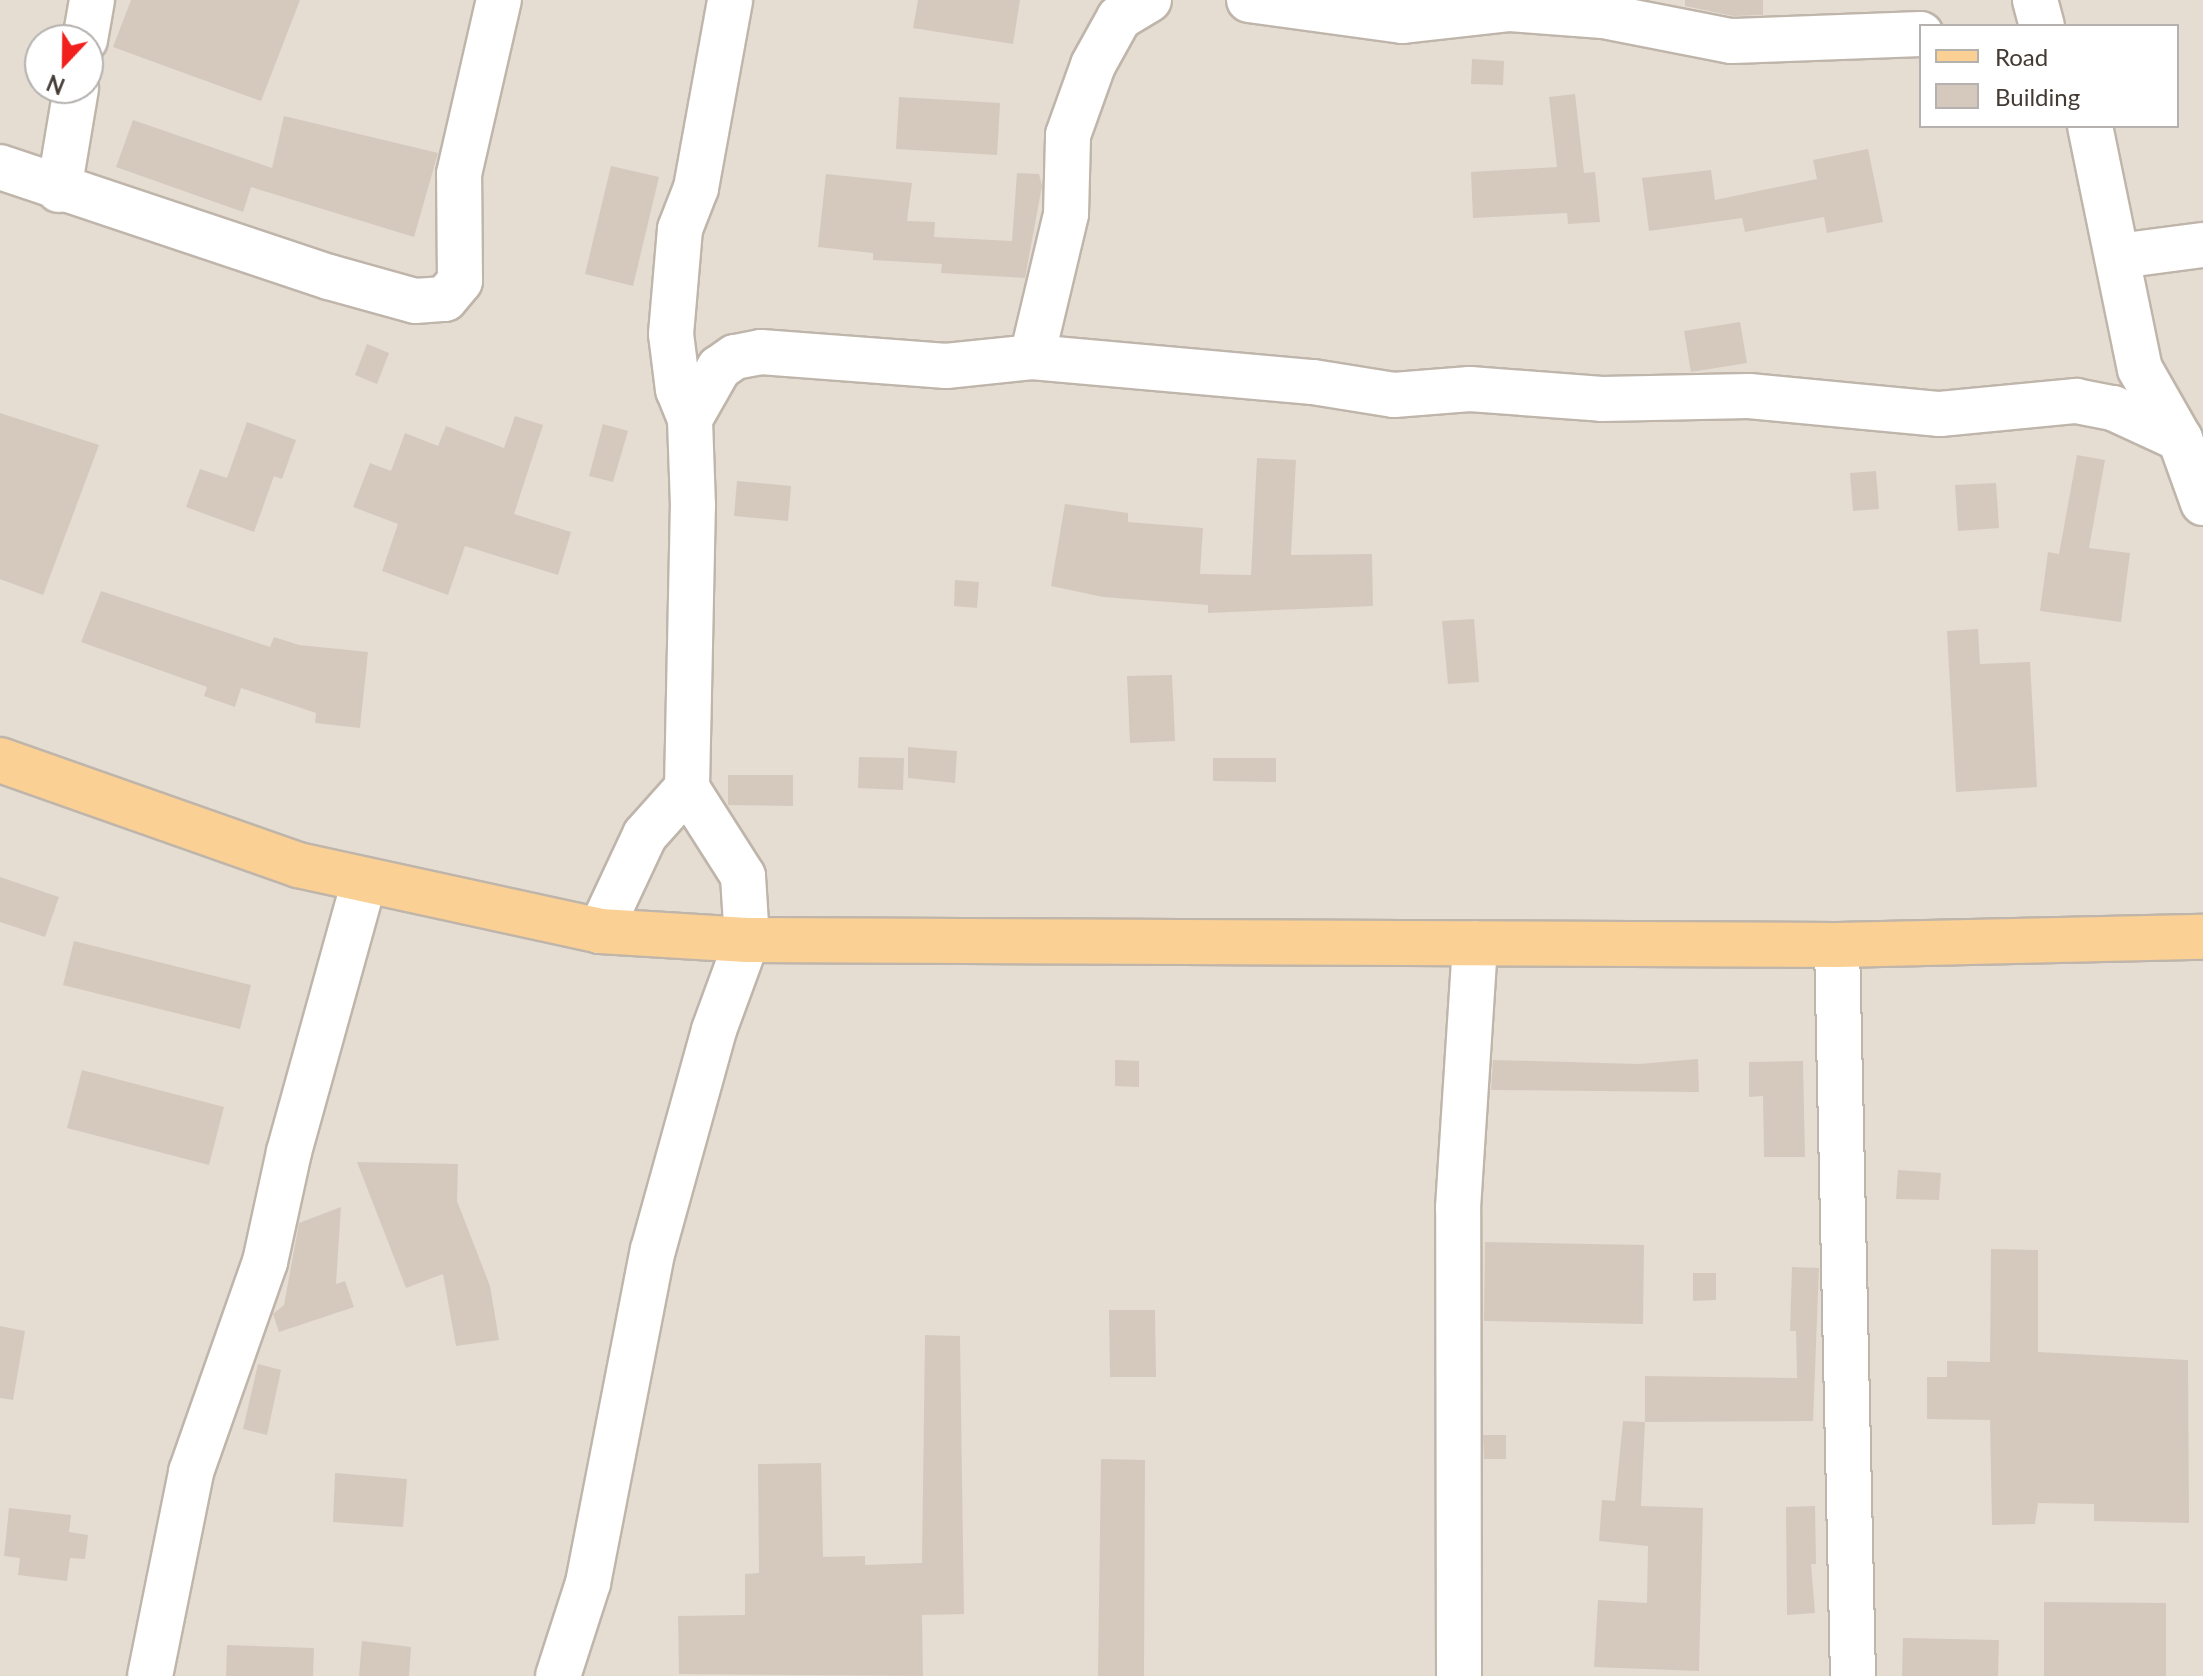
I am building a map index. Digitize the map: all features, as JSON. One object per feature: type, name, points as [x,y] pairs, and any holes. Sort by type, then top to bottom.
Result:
[{"type":"main road","points":[[0,760],[298,865],[600,931],[747,940],[1475,944],[1837,945],[2203,937]]},
{"type":"street","points":[[88,24],[92,0]]},
{"type":"street","points":[[0,167],[59,190],[415,301],[445,299],[460,281],[459,174],[499,0]]},
{"type":"street","points":[[558,1676],[588,1583],[653,1250],[714,1030],[747,940],[743,876],[687,788],[693,506],[690,419],[678,390],[671,334],[676,265],[730,0]]},
{"type":"street","points":[[1249,0],[1403,21],[1510,9],[1603,16],[1731,41],[1919,34]]},
{"type":"street","points":[[2035,0],[2041,24]]},
{"type":"street","points":[[1032,357],[1066,214],[1068,135],[1093,65],[1130,6]]},
{"type":"street","points":[[59,190],[73,104]]},
{"type":"street","points":[[2090,128],[2140,369],[2180,439],[2203,503]]},
{"type":"street","points":[[2119,256],[2203,245]]},
{"type":"street","points":[[690,419],[719,368],[735,357],[761,352],[851,356],[946,366],[1032,357],[1313,382],[1394,395],[1470,389],[1602,399],[1749,396],[1940,414],[2076,401],[2124,411],[2180,439]]},
{"type":"street","points":[[600,931],[645,835],[687,788]]},
{"type":"street","points":[[150,1676],[191,1472],[265,1262],[289,1152],[364,881]]},
{"type":"street","points":[[1459,1676],[1458,1208],[1475,944]]},
{"type":"street","points":[[1837,945],[1853,1676]]},
{"type":"shaded area","points":[[0,0],[2203,0],[2203,1676],[0,1676]]},
{"type":"building","points":[[131,0],[300,0],[261,101],[113,47]]},
{"type":"building","points":[[918,0],[1020,0],[1013,44],[913,28]]},
{"type":"building","points":[[1685,0],[1763,0],[1763,15],[1733,16],[1685,6]]},
{"type":"building","points":[[1472,59],[1504,61],[1503,85],[1471,84]]},
{"type":"building","points":[[1575,94],[1584,173],[1595,172],[1600,222],[1568,224],[1567,213],[1473,218],[1471,172],[1557,167],[1549,97]]},
{"type":"building","points":[[899,97],[1000,103],[997,155],[896,149]]},
{"type":"building","points":[[284,116],[438,153],[414,237],[251,187],[243,212],[116,167],[133,120],[272,168]]},
{"type":"building","points":[[1868,149],[1883,222],[1827,233],[1824,217],[1745,232],[1742,218],[1649,231],[1642,178],[1711,170],[1715,200],[1817,179],[1813,160]]},
{"type":"building","points":[[611,166],[659,177],[633,286],[585,274]]},
{"type":"building","points":[[1017,173],[1039,174],[1042,186],[1025,278],[941,273],[942,264],[873,260],[873,253],[818,247],[826,174],[912,183],[907,221],[935,222],[934,237],[1012,241]]},
{"type":"building","points":[[1740,322],[1747,363],[1691,372],[1684,331]]},
{"type":"building","points":[[367,344],[389,353],[377,384],[355,375]]},
{"type":"building","points":[[0,413],[99,445],[43,595],[0,579]]},
{"type":"building","points":[[515,416],[543,425],[514,514],[571,532],[558,575],[465,546],[448,595],[382,571],[398,524],[353,507],[370,463],[391,471],[405,433],[438,446],[446,426],[504,448]]},
{"type":"building","points":[[247,422],[296,440],[282,479],[274,476],[254,532],[186,507],[200,469],[227,478]]},
{"type":"building","points":[[603,424],[628,431],[613,482],[589,476]]},
{"type":"building","points":[[2077,455],[2105,460],[2089,548],[2130,553],[2121,622],[2040,611],[2048,552],[2059,554]]},
{"type":"building","points":[[1257,458],[1296,460],[1291,555],[1372,554],[1373,606],[1208,613],[1208,605],[1103,597],[1051,586],[1065,504],[1128,513],[1128,522],[1203,528],[1200,574],[1251,575]]},
{"type":"building","points":[[1876,471],[1879,509],[1853,511],[1850,473]]},
{"type":"building","points":[[737,481],[791,486],[788,521],[734,516]]},
{"type":"building","points":[[1996,483],[1999,528],[1958,531],[1955,485]]},
{"type":"building","points":[[955,580],[979,582],[977,608],[954,606]]},
{"type":"building","points":[[101,591],[270,647],[274,637],[299,645],[368,652],[360,728],[315,723],[316,713],[241,688],[235,707],[204,696],[207,687],[81,642]]},
{"type":"building","points":[[1474,619],[1479,682],[1448,684],[1442,621]]},
{"type":"building","points":[[1978,629],[1980,664],[2030,662],[2037,787],[1956,792],[1947,631]]},
{"type":"building","points":[[1172,675],[1175,741],[1130,743],[1127,676]]},
{"type":"building","points":[[908,747],[957,751],[955,783],[908,778]]},
{"type":"building","points":[[859,757],[904,758],[903,790],[858,788]]},
{"type":"building","points":[[1213,758],[1276,758],[1276,782],[1213,781]]},
{"type":"building","points":[[728,775],[793,775],[793,806],[728,805]]},
{"type":"building","points":[[0,877],[59,897],[45,937],[0,922]]},
{"type":"building","points":[[74,941],[251,985],[240,1029],[63,985]]},
{"type":"building","points":[[1698,1059],[1699,1092],[1491,1090],[1493,1060],[1639,1064]]},
{"type":"building","points":[[1115,1060],[1139,1061],[1139,1087],[1115,1086]]},
{"type":"building","points":[[1803,1061],[1805,1157],[1764,1157],[1763,1096],[1749,1097],[1749,1062]]},
{"type":"building","points":[[82,1070],[224,1107],[209,1165],[67,1128]]},
{"type":"building","points":[[357,1162],[458,1164],[457,1201],[490,1286],[499,1340],[456,1346],[443,1274],[406,1288]]},
{"type":"building","points":[[1898,1170],[1941,1173],[1939,1200],[1896,1199]]},
{"type":"building","points":[[341,1207],[336,1284],[345,1281],[354,1307],[279,1332],[273,1314],[284,1305],[299,1223]]},
{"type":"building","points":[[1485,1242],[1644,1245],[1643,1324],[1484,1321]]},
{"type":"building","points":[[1991,1249],[2038,1250],[2038,1352],[2188,1360],[2189,1523],[2094,1521],[2094,1504],[2038,1503],[2035,1524],[1992,1525],[1990,1420],[1927,1419],[1927,1377],[1947,1377],[1947,1361],[1990,1362]]},
{"type":"building","points":[[1792,1267],[1819,1268],[1813,1421],[1645,1422],[1645,1376],[1797,1378],[1796,1331],[1790,1331]]},
{"type":"building","points":[[1693,1273],[1716,1273],[1716,1300],[1693,1301]]},
{"type":"building","points":[[1109,1310],[1155,1310],[1156,1377],[1110,1377]]},
{"type":"building","points":[[0,1326],[25,1331],[13,1400],[0,1398]]},
{"type":"building","points":[[925,1335],[960,1336],[964,1614],[922,1615],[923,1676],[679,1674],[678,1616],[745,1615],[745,1574],[759,1573],[758,1464],[821,1463],[823,1557],[865,1556],[865,1565],[922,1563]]},
{"type":"building","points":[[258,1364],[281,1370],[267,1435],[243,1429]]},
{"type":"building","points":[[1623,1421],[1645,1422],[1641,1506],[1703,1508],[1699,1671],[1594,1667],[1598,1600],[1647,1603],[1648,1546],[1599,1541],[1602,1500],[1615,1501]]},
{"type":"building","points":[[1483,1435],[1506,1435],[1506,1459],[1484,1459]]},
{"type":"building","points":[[1101,1459],[1145,1460],[1144,1676],[1098,1676]]},
{"type":"building","points":[[335,1473],[407,1479],[403,1527],[333,1522]]},
{"type":"building","points":[[1815,1506],[1816,1564],[1811,1564],[1815,1613],[1787,1615],[1786,1507]]},
{"type":"building","points":[[9,1508],[71,1515],[69,1532],[88,1535],[85,1559],[70,1558],[67,1581],[18,1575],[20,1558],[4,1556]]},
{"type":"building","points":[[2044,1602],[2166,1603],[2166,1676],[2044,1676]]},
{"type":"building","points":[[1903,1638],[1999,1640],[1998,1676],[1902,1676]]},
{"type":"building","points":[[362,1641],[411,1647],[409,1676],[359,1676]]},
{"type":"building","points":[[227,1645],[314,1648],[313,1676],[226,1676]]}]
